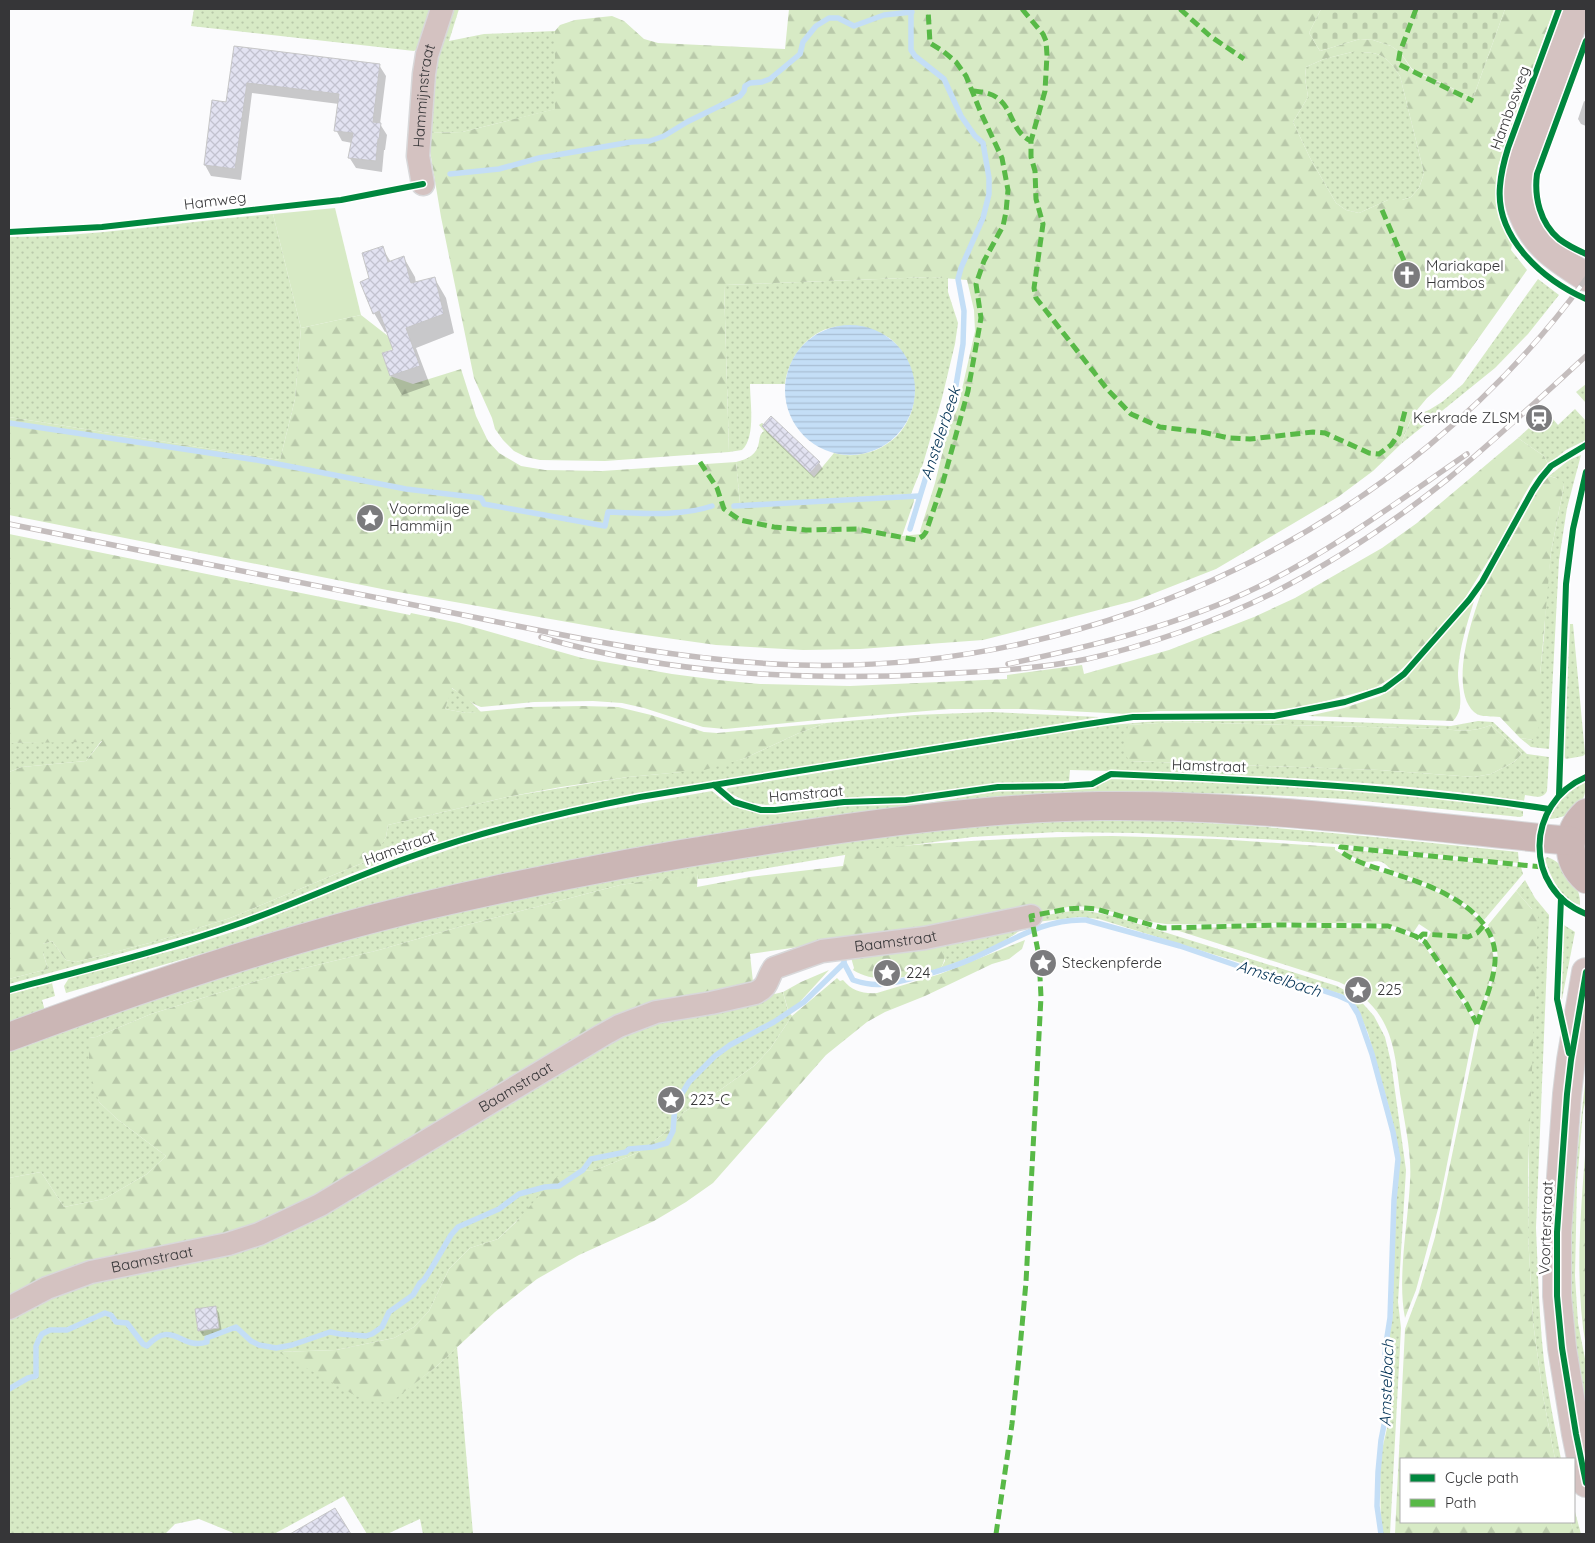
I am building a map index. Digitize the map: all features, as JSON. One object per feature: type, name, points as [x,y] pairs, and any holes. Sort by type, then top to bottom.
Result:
[{"type":"main road","points":[[9,1037],[210,967],[313,936],[420,907],[566,875],[663,857],[877,824],[1028,810],[1100,806],[1179,807],[1310,816],[1571,841]]},
{"type":"main road","points":[[1586,813],[1574,829],[1571,841],[1573,861],[1586,879]]},
{"type":"street","name":"Hammijnstraat","points":[[423,184],[418,156],[424,74],[427,55],[442,9]]},
{"type":"street","name":"Hambosweg","points":[[1578,9],[1520,168],[1517,187],[1518,201],[1535,237],[1550,252],[1586,277]]},
{"type":"street","name":"Baamstraat","points":[[9,1308],[47,1288],[91,1272],[228,1244],[260,1234],[320,1205],[601,1036],[641,1016],[755,993],[763,990],[768,984],[770,974],[774,968],[822,950],[925,938],[1031,916]]},
{"type":"street","name":"Voorterstraat","points":[[1586,972],[1572,1050],[1567,1094],[1557,1232],[1557,1296],[1562,1348],[1586,1483]]},
{"type":"green space","points":[[194,9],[436,9],[422,46],[414,51],[191,26]]},
{"type":"green space","points":[[449,9],[459,9],[449,41],[484,34],[555,31],[556,109],[462,132],[427,133],[428,101]]},
{"type":"green space","points":[[789,9],[1321,9],[1309,33],[1320,51],[1360,39],[1373,40],[1391,46],[1400,52],[1412,70],[1473,98],[1505,9],[1554,9],[1498,166],[1496,181],[1496,201],[1502,225],[1512,244],[1511,250],[1527,270],[1451,377],[1427,398],[1412,416],[1401,444],[1373,471],[1338,497],[1216,569],[1137,600],[983,640],[860,649],[803,650],[716,645],[624,632],[387,590],[9,515],[9,417],[280,460],[295,399],[301,328],[361,315],[388,336],[393,349],[382,353],[390,376],[413,384],[461,369],[476,416],[488,441],[499,453],[521,466],[545,470],[602,471],[736,462],[740,504],[735,504],[735,507],[910,497],[914,498],[914,501],[902,536],[921,534],[920,531],[935,483],[949,426],[958,407],[975,331],[974,310],[967,280],[931,277],[724,285],[729,452],[605,461],[540,460],[526,457],[514,451],[495,429],[474,378],[441,217],[427,133],[462,132],[555,109],[555,31],[560,25],[575,20],[612,16],[624,21],[644,39],[658,43],[785,49]],"holes":[[[1352,52],[1380,55],[1385,58],[1400,76],[1424,173],[1419,188],[1411,197],[1402,200],[1388,200],[1359,213],[1346,210],[1336,203],[1310,158],[1293,122],[1308,97],[1305,78],[1306,67],[1324,59]]]},
{"type":"green space","points":[[1321,9],[1505,9],[1473,98],[1412,69],[1400,52],[1391,46],[1373,40],[1360,39],[1320,51],[1309,33]]},
{"type":"green space","points":[[1352,52],[1380,55],[1390,63],[1400,76],[1424,173],[1419,188],[1411,197],[1402,200],[1388,200],[1359,213],[1346,210],[1336,203],[1310,158],[1293,122],[1308,97],[1305,78],[1306,67],[1324,59]]},
{"type":"green space","points":[[335,208],[361,315],[301,328],[273,214]]},
{"type":"green space","points":[[273,214],[301,328],[295,399],[280,460],[9,417],[9,237],[108,232]]},
{"type":"green space","points":[[931,277],[948,278],[948,292],[958,323],[942,398],[923,464],[911,494],[740,504],[736,462],[748,458],[756,450],[760,435],[764,431],[759,425],[762,423],[767,428],[766,430],[814,477],[834,453],[851,455],[868,453],[890,442],[897,436],[910,417],[915,395],[912,372],[908,362],[899,348],[888,337],[841,327],[824,330],[815,334],[800,348],[790,365],[785,384],[750,384],[751,428],[749,437],[742,450],[729,452],[724,285]]},
{"type":"green space","points":[[1538,279],[1559,295],[1528,334],[1495,368],[1401,444],[1412,417],[1442,402],[1463,384]]},
{"type":"green space","points":[[1586,384],[1586,403],[1576,392]]},
{"type":"green space","points":[[1575,409],[1586,421],[1586,440],[1566,450],[1548,464],[1544,456],[1518,438],[1547,412],[1558,425]]},
{"type":"green space","points":[[1518,438],[1544,456],[1548,464],[1534,478],[1499,543],[1462,603],[1406,665],[1394,676],[1375,688],[1296,708],[1262,711],[1158,711],[1127,714],[1027,709],[950,709],[725,729],[703,727],[622,703],[593,701],[534,702],[481,707],[452,688],[445,709],[466,713],[529,707],[618,707],[651,715],[704,732],[717,733],[826,723],[799,733],[743,759],[704,770],[628,777],[561,787],[507,797],[388,825],[386,837],[372,859],[230,918],[157,941],[76,962],[66,960],[52,941],[43,944],[43,953],[48,969],[9,979],[9,772],[22,767],[86,761],[102,741],[9,743],[9,534],[410,615],[411,613],[459,623],[582,658],[672,674],[760,684],[850,686],[1007,679],[1007,675],[1082,665],[1084,674],[1169,650],[1254,617],[1295,598],[1382,548],[1417,523]]},
{"type":"green space","points":[[1581,455],[1567,508],[1559,560],[1549,749],[1531,747],[1520,738],[1533,740],[1551,552],[1564,485],[1556,478],[1549,476],[1569,460]]},
{"type":"green space","points":[[1549,476],[1562,480],[1564,485],[1551,552],[1540,676],[1541,717],[1537,735],[1533,740],[1520,738],[1500,717],[1483,716],[1474,712],[1467,701],[1463,686],[1463,668],[1469,630],[1485,584],[1532,499]]},
{"type":"green space","points":[[1474,601],[1460,654],[1458,673],[1460,704],[1457,716],[1453,721],[1308,716],[1344,708],[1380,696],[1391,690],[1409,674]]},
{"type":"green space","points":[[1570,624],[1573,624],[1585,754],[1566,759],[1564,757]]},
{"type":"green space","points":[[451,688],[465,696],[481,712],[466,713],[445,709]]},
{"type":"green space","points":[[991,712],[1099,717],[615,798],[484,828],[353,873],[252,915],[207,930],[9,984],[9,979],[48,969],[43,953],[43,944],[52,941],[66,960],[76,962],[157,941],[230,918],[372,859],[386,837],[388,825],[507,797],[628,777],[681,772],[743,759],[799,733],[826,723],[915,715]]},
{"type":"green space","points":[[1276,719],[1451,726],[1478,721],[1493,722],[1527,754],[1549,757],[1547,791],[1543,796],[1525,795],[1524,801],[1411,787],[1297,778],[1070,770],[1069,781],[990,784],[914,796],[869,796],[766,805],[748,802],[725,791],[728,788],[1100,726],[1157,721]],"holes":[[[1175,722],[1469,730],[1491,725],[1522,754],[1514,762],[1491,774],[1474,777],[1379,770],[1129,761],[1128,725]]]},
{"type":"green space","points":[[1175,722],[1464,731],[1480,729],[1491,725],[1522,754],[1514,762],[1491,774],[1474,777],[1379,770],[1129,761],[1124,751],[1128,725]]},
{"type":"green space","points":[[102,740],[86,761],[22,767],[9,772],[9,743]]},
{"type":"green space","points":[[1104,779],[1205,781],[1385,792],[1487,803],[1523,811],[1523,816],[1344,799],[1250,794],[1115,792],[328,917],[66,993],[64,986],[69,978],[178,949],[245,928],[353,883],[465,844],[547,822],[598,811],[712,791],[724,801],[741,809],[769,813],[853,805],[928,803],[999,791],[1090,789]]},
{"type":"green space","points":[[1586,782],[1584,797],[1577,808],[1565,816],[1550,819],[1551,813],[1558,802],[1569,792]]},
{"type":"green space","points":[[1113,819],[1265,827],[1518,852],[1519,863],[1280,840],[1136,833],[1057,832],[972,837],[874,850],[709,878],[698,879],[698,874],[620,885],[379,950],[276,975],[151,1014],[96,1037],[89,1038],[99,1102],[117,1119],[166,1156],[147,1174],[104,1199],[64,1207],[41,1172],[9,1178],[9,1050],[232,972],[394,925],[645,872],[847,839],[993,823]]},
{"type":"green space","points":[[1112,836],[1217,839],[1335,847],[1335,850],[1358,864],[1439,893],[1459,903],[1475,916],[1487,932],[1493,951],[1491,977],[1477,1018],[1426,941],[1431,932],[1419,924],[1413,933],[1392,926],[1371,923],[1166,924],[1097,908],[1073,906],[955,930],[847,940],[750,954],[753,982],[681,1004],[260,1229],[60,1272],[9,1295],[9,1178],[41,1172],[64,1207],[104,1199],[147,1174],[166,1156],[117,1119],[99,1102],[91,1077],[89,1038],[96,1037],[151,1014],[276,975],[379,950],[620,885],[698,873],[697,887],[750,877],[843,866],[846,851],[979,841]]},
{"type":"green space","points":[[1344,849],[1521,867],[1523,874],[1484,920],[1453,896],[1392,871],[1386,864],[1375,861],[1360,861],[1344,851]]},
{"type":"green space","points":[[1547,857],[1560,864],[1571,876],[1578,890],[1580,905],[1567,898],[1557,886],[1547,866],[1545,859]]},
{"type":"green space","points":[[1525,880],[1535,898],[1549,915],[1536,1228],[1544,1361],[1561,1458],[1555,1458],[1543,1396],[1533,1322],[1528,1235],[1532,909],[1516,891]]},
{"type":"green space","points":[[1516,891],[1538,916],[1528,1171],[1528,1235],[1533,1322],[1543,1396],[1555,1458],[1400,1458],[1400,1523],[1571,1523],[1574,1534],[1395,1534],[1405,1329],[1419,1292],[1435,1237],[1479,1025],[1496,969],[1498,959],[1496,943],[1488,925]]},
{"type":"green space","points":[[1082,910],[1113,916],[1337,986],[1357,997],[1374,1016],[1385,1037],[1391,1062],[1406,1170],[1398,1302],[1401,1328],[1390,1534],[1383,1534],[1381,1529],[1380,1471],[1382,1450],[1390,1415],[1387,1353],[1392,1318],[1396,1201],[1400,1157],[1391,1115],[1368,1033],[1359,1012],[1352,999],[1341,994],[1099,919],[1080,917],[1036,922],[1035,917]]},
{"type":"green space","points":[[1564,925],[1575,932],[1562,999],[1559,998],[1559,995],[1562,926]]},
{"type":"green space","points":[[1023,927],[1017,933],[997,945],[941,968],[945,961],[937,938]]},
{"type":"green space","points":[[1220,927],[1384,928],[1404,933],[1424,945],[1471,1016],[1475,1025],[1438,1209],[1416,1290],[1405,1318],[1402,1286],[1410,1161],[1395,1059],[1391,1039],[1383,1021],[1370,1003],[1339,982],[1176,930]]},
{"type":"green space","points":[[937,938],[943,949],[944,956],[941,968],[885,979],[863,975],[853,970],[850,954]]},
{"type":"green space","points":[[1025,940],[1022,949],[1009,959],[992,964],[867,1022],[826,1055],[713,1183],[654,1221],[579,1255],[537,1279],[495,1312],[437,1366],[390,1403],[370,1401],[356,1396],[278,1352],[336,1350],[394,1338],[414,1327],[429,1311],[449,1269],[470,1248],[498,1239],[515,1223],[554,1179],[568,1171],[596,1170],[639,1152],[670,1129],[684,1112],[754,1066],[770,1049],[792,1016],[837,978],[858,991],[877,993],[940,974]]},
{"type":"green space","points":[[829,970],[797,1005],[788,1010],[783,992]]},
{"type":"green space","points":[[52,983],[55,996],[42,1000],[45,1011],[9,1024],[9,994]]},
{"type":"green space","points":[[783,992],[788,1011],[792,1016],[770,1049],[754,1066],[684,1112],[670,1129],[639,1152],[596,1170],[568,1171],[498,1239],[470,1248],[449,1269],[429,1311],[414,1327],[394,1338],[336,1350],[279,1352],[391,1401],[437,1366],[457,1347],[473,1534],[423,1534],[420,1519],[387,1534],[367,1534],[344,1496],[274,1534],[236,1534],[199,1519],[175,1524],[165,1534],[9,1534],[9,1316],[99,1280],[273,1234],[294,1231],[356,1195],[618,1031]]},
{"type":"green space","points":[[1586,1075],[1586,1099],[1583,1111],[1577,1183],[1575,1276],[1578,1323],[1586,1364],[1586,1429],[1573,1351],[1568,1274],[1572,1198]]},
{"type":"green space","points":[[1586,1142],[1586,1347],[1582,1322],[1579,1271]]},
{"type":"green space","points":[[1575,1512],[1581,1534],[1574,1534],[1571,1523],[1575,1523]]},
{"type":"water","points":[[850,325],[863,326],[875,330],[896,344],[910,365],[914,377],[914,403],[910,415],[896,436],[875,450],[863,454],[850,455],[837,454],[825,450],[804,436],[790,415],[786,403],[785,390],[786,377],[790,365],[804,344],[825,330],[837,326]]},
{"type":"building","points":[[234,46],[380,64],[373,122],[381,123],[376,161],[348,158],[353,133],[334,131],[339,94],[247,83],[235,169],[204,165],[212,100],[226,102]]},
{"type":"building","points":[[383,246],[388,262],[404,256],[411,283],[435,277],[444,314],[406,328],[420,366],[390,376],[382,353],[393,350],[379,311],[373,314],[360,282],[369,278],[362,253]]},
{"type":"building","points":[[771,416],[820,462],[810,473],[762,426]]},
{"type":"building","points":[[216,1306],[219,1328],[198,1331],[195,1309]]},
{"type":"building","points":[[335,1508],[351,1534],[290,1534]]},
{"type":"waterway","name":"Anstelerbeek","points":[[910,529],[940,431],[953,403],[963,344],[964,311],[958,279],[983,218],[989,194],[989,178],[983,143],[975,136],[961,116],[944,79],[915,56],[911,50],[911,9]]},
{"type":"waterway","points":[[450,174],[499,169],[539,158],[631,142],[650,141],[664,136],[687,122],[740,96],[745,86],[750,83],[770,79],[800,54],[803,42],[816,26],[829,18],[838,18],[854,26],[884,15],[912,12]]},
{"type":"waterway","points":[[9,423],[257,460],[406,489],[481,498],[484,504],[605,526],[608,512],[674,513],[712,506]]},
{"type":"waterway","points":[[734,506],[919,496]]},
{"type":"waterway","name":"Amstelbach","points":[[844,956],[844,963],[853,980],[867,984],[885,984],[951,967],[1043,926],[1071,920],[1086,920],[1180,946],[1241,967],[1295,981],[1350,1001],[1358,1014],[1372,1054],[1393,1132],[1398,1159],[1394,1200],[1390,1318],[1385,1350],[1387,1410],[1381,1440],[1378,1472],[1377,1506],[1381,1534]]},
{"type":"waterway","points":[[9,1389],[28,1378],[36,1376],[36,1346],[42,1334],[50,1330],[67,1330],[105,1313],[111,1315],[116,1322],[127,1323],[143,1344],[147,1346],[156,1338],[164,1335],[171,1335],[198,1344],[207,1342],[207,1338],[236,1327],[251,1341],[259,1345],[276,1348],[292,1345],[330,1332],[366,1336],[372,1334],[382,1327],[389,1312],[413,1295],[458,1227],[499,1209],[519,1194],[545,1187],[559,1186],[583,1170],[591,1159],[626,1152],[629,1149],[653,1147],[667,1143],[673,1131],[675,1105],[689,1082],[715,1056],[730,1045],[774,1022],[804,1002],[844,963]]},
{"type":"railway","points":[[9,524],[528,628],[662,652],[707,658],[797,665],[911,661],[1024,643],[1133,612],[1238,568],[1338,512],[1430,445],[1513,367],[1586,279]]},
{"type":"railway","points":[[541,637],[590,650],[688,667],[738,672],[838,677],[995,671],[1050,665],[1110,654],[1157,640],[1228,614],[1294,582],[1341,555],[1385,526],[1449,478],[1586,356]]},
{"type":"railway","points":[[1008,664],[1136,633],[1230,600],[1287,572],[1340,541],[1467,454]]},
{"type":"marked path","points":[[700,462],[717,488],[724,509],[740,520],[774,527],[806,530],[857,529],[916,540],[926,532],[943,482],[968,391],[981,318],[976,284],[984,261],[1003,226],[1008,190],[1002,158],[966,76],[956,62],[930,43],[928,9]]},
{"type":"marked path","points":[[1022,9],[1043,34],[1046,41],[1047,55],[1045,91],[1031,141],[1036,199],[1043,224],[1034,288],[1036,298],[1107,389],[1131,414],[1160,427],[1202,432],[1229,438],[1250,439],[1313,432],[1325,433],[1369,453],[1379,454],[1391,445],[1399,434],[1405,411]]},
{"type":"marked path","points":[[1180,9],[1210,36],[1244,59]]},
{"type":"marked path","points":[[1416,9],[1400,52],[1398,64],[1473,101]]},
{"type":"marked path","points":[[973,91],[991,94],[1000,100],[1008,110],[1020,133],[1031,141]]},
{"type":"marked path","points":[[1382,210],[1405,263]]},
{"type":"marked path","points":[[1477,1024],[1490,986],[1495,962],[1494,945],[1488,930],[1478,917],[1450,897],[1419,882],[1355,860],[1340,851],[1341,847],[1542,867]]},
{"type":"marked path","points":[[996,1534],[1012,1424],[1026,1282],[1041,997],[1039,956],[1031,916],[1083,908],[1096,909],[1162,928],[1281,925],[1388,926],[1415,936],[1425,942],[1466,1003],[1477,1024]]},
{"type":"marked path","points":[[1419,938],[1423,934],[1468,937],[1477,933],[1485,924]]},
{"type":"cycle path","points":[[1559,9],[1507,153],[1500,181],[1500,205],[1505,223],[1525,255],[1554,281],[1586,299]]},
{"type":"cycle path","points":[[1586,41],[1537,174],[1536,183],[1540,209],[1552,233],[1586,254]]},
{"type":"cycle path","name":"Hamweg","points":[[9,232],[102,227],[341,200],[423,184]]},
{"type":"cycle path","name":"Hamstraat","points":[[9,990],[126,959],[212,933],[438,847],[524,822],[582,809],[640,797],[1133,717],[1274,716],[1345,702],[1384,689],[1404,674],[1469,600],[1482,582],[1541,478],[1551,466],[1586,445]]},
{"type":"cycle path","points":[[1559,795],[1566,584],[1573,529],[1586,472]]},
{"type":"cycle path","name":"Hamstraat","points":[[714,785],[734,802],[761,810],[844,802],[906,800],[998,787],[1092,784],[1111,774],[1276,782],[1385,790],[1495,801],[1549,809]]},
{"type":"cycle path","points":[[1586,777],[1566,789],[1551,806],[1543,825],[1540,846],[1542,867],[1551,886],[1565,902],[1586,914]]},
{"type":"cycle path","points":[[1561,898],[1557,999],[1569,1053]]},
{"type":"cycle path","points":[[1586,972],[1567,1094],[1557,1232],[1557,1296],[1562,1348],[1586,1483]]},
{"type":"place","name":"Mariakapel Hambos","points":[[1407,275]]},
{"type":"place","name":"Kerkrade ZLSM","points":[[1539,418]]},
{"type":"place","name":"Voormalige Hammijn","points":[[370,518]]},
{"type":"place","name":"Steckenpferde","points":[[1043,963]]},
{"type":"place","name":"224","points":[[887,973]]},
{"type":"place","name":"225","points":[[1358,990]]},
{"type":"place","name":"223-C","points":[[671,1100]]}]
